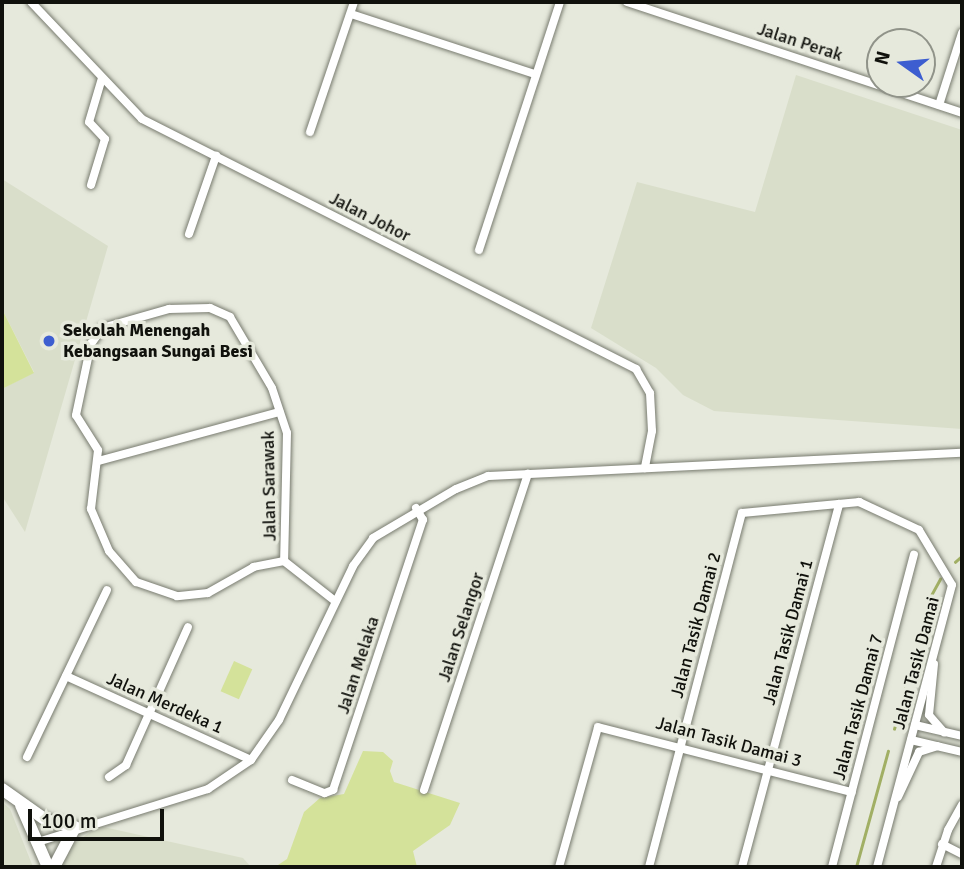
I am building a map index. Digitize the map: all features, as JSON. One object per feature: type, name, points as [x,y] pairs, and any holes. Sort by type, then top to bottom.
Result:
[{"type":"street","name":"Jalan Johor","points":[[31,2],[142,119],[636,369],[650,393],[652,431],[645,468]]},
{"type":"street","points":[[310,132],[354,2]]},
{"type":"street","points":[[479,250],[534,74],[560,2]]},
{"type":"street","name":"Jalan Perak","points":[[627,2],[962,113]]},
{"type":"street","points":[[351,14],[534,74]]},
{"type":"street","points":[[939,105],[962,33]]},
{"type":"street","points":[[91,185],[105,139],[89,122],[102,78]]},
{"type":"street","points":[[189,234],[216,156]]},
{"type":"street","name":"Jalan Sarawak","points":[[98,461],[98,450],[76,415],[91,344],[102,328],[169,309],[210,308],[230,317],[272,388],[287,433],[288,545],[284,561],[335,601]]},
{"type":"street","points":[[280,412],[98,461],[91,509],[109,551],[136,582],[177,596],[208,593],[254,567],[284,561]]},
{"type":"street","points":[[41,841],[75,827],[208,789],[251,760],[279,720],[335,601],[373,538],[416,508],[488,475],[962,453]]},
{"type":"street","name":"Jalan Selangor","points":[[424,790],[528,474]]},
{"type":"street","name":"Jalan Tasik Damai","points":[[742,513],[859,502],[928,539],[952,585],[877,867]]},
{"type":"street","name":"Jalan Tasik Damai 1","points":[[742,867],[839,504]]},
{"type":"street","name":"Jalan Melaka","points":[[292,780],[325,793],[333,790],[423,520],[416,508]]},
{"type":"street","name":"Jalan Tasik Damai 2","points":[[649,867],[742,513]]},
{"type":"street","name":"Jalan Tasik Damai 7","points":[[832,867],[914,555]]},
{"type":"street","points":[[27,757],[107,590]]},
{"type":"street","points":[[109,777],[126,765],[188,628]]},
{"type":"street","points":[[933,658],[929,715],[944,732]]},
{"type":"street","name":"Jalan Merdeka 1","points":[[66,676],[251,760]]},
{"type":"street","points":[[915,725],[962,736]]},
{"type":"street","name":"Jalan Tasik Damai 3","points":[[559,867],[598,727],[681,746],[852,792]]},
{"type":"street","points":[[911,740],[962,752]]},
{"type":"street","points":[[895,800],[906,788],[919,752],[937,746]]},
{"type":"street","points":[[2,789],[53,823],[75,827]]},
{"type":"street","points":[[19,801],[41,841],[48,867]]},
{"type":"street","points":[[936,867],[942,844],[962,805]]},
{"type":"street","points":[[54,867],[75,827]]},
{"type":"street","points":[[942,844],[962,854]]},
{"type":"shaded area","points":[[796,75],[962,130],[962,429],[714,411],[683,395],[656,368],[591,328],[637,182],[755,212]]},
{"type":"shaded area","name":"Sekolah Menengah Kebangsaan Sungai Besi","points":[[2,179],[108,246],[25,532],[2,496],[2,389],[34,372],[2,309]]},
{"type":"shaded area","points":[[2,802],[10,809],[33,867],[2,867]]},
{"type":"shaded area","points":[[99,826],[243,858],[251,867],[41,867]]},
{"type":"green space","points":[[2,309],[34,373],[2,389]]},
{"type":"green space","points":[[234,661],[252,669],[239,699],[221,691]]},
{"type":"green space","points":[[363,751],[383,752],[393,761],[390,771],[394,782],[460,803],[450,825],[413,851],[417,867],[275,867],[287,859],[304,812],[320,798],[344,794]]},
{"type":"waterway","points":[[955,562],[962,556]]},
{"type":"waterway","points":[[894,729],[929,599],[940,579]]},
{"type":"waterway","points":[[856,867],[888,751]]},
{"type":"place","name":"Sekolah Menengah Kebangsaan Sungai Besi","points":[[49,341]]}]
